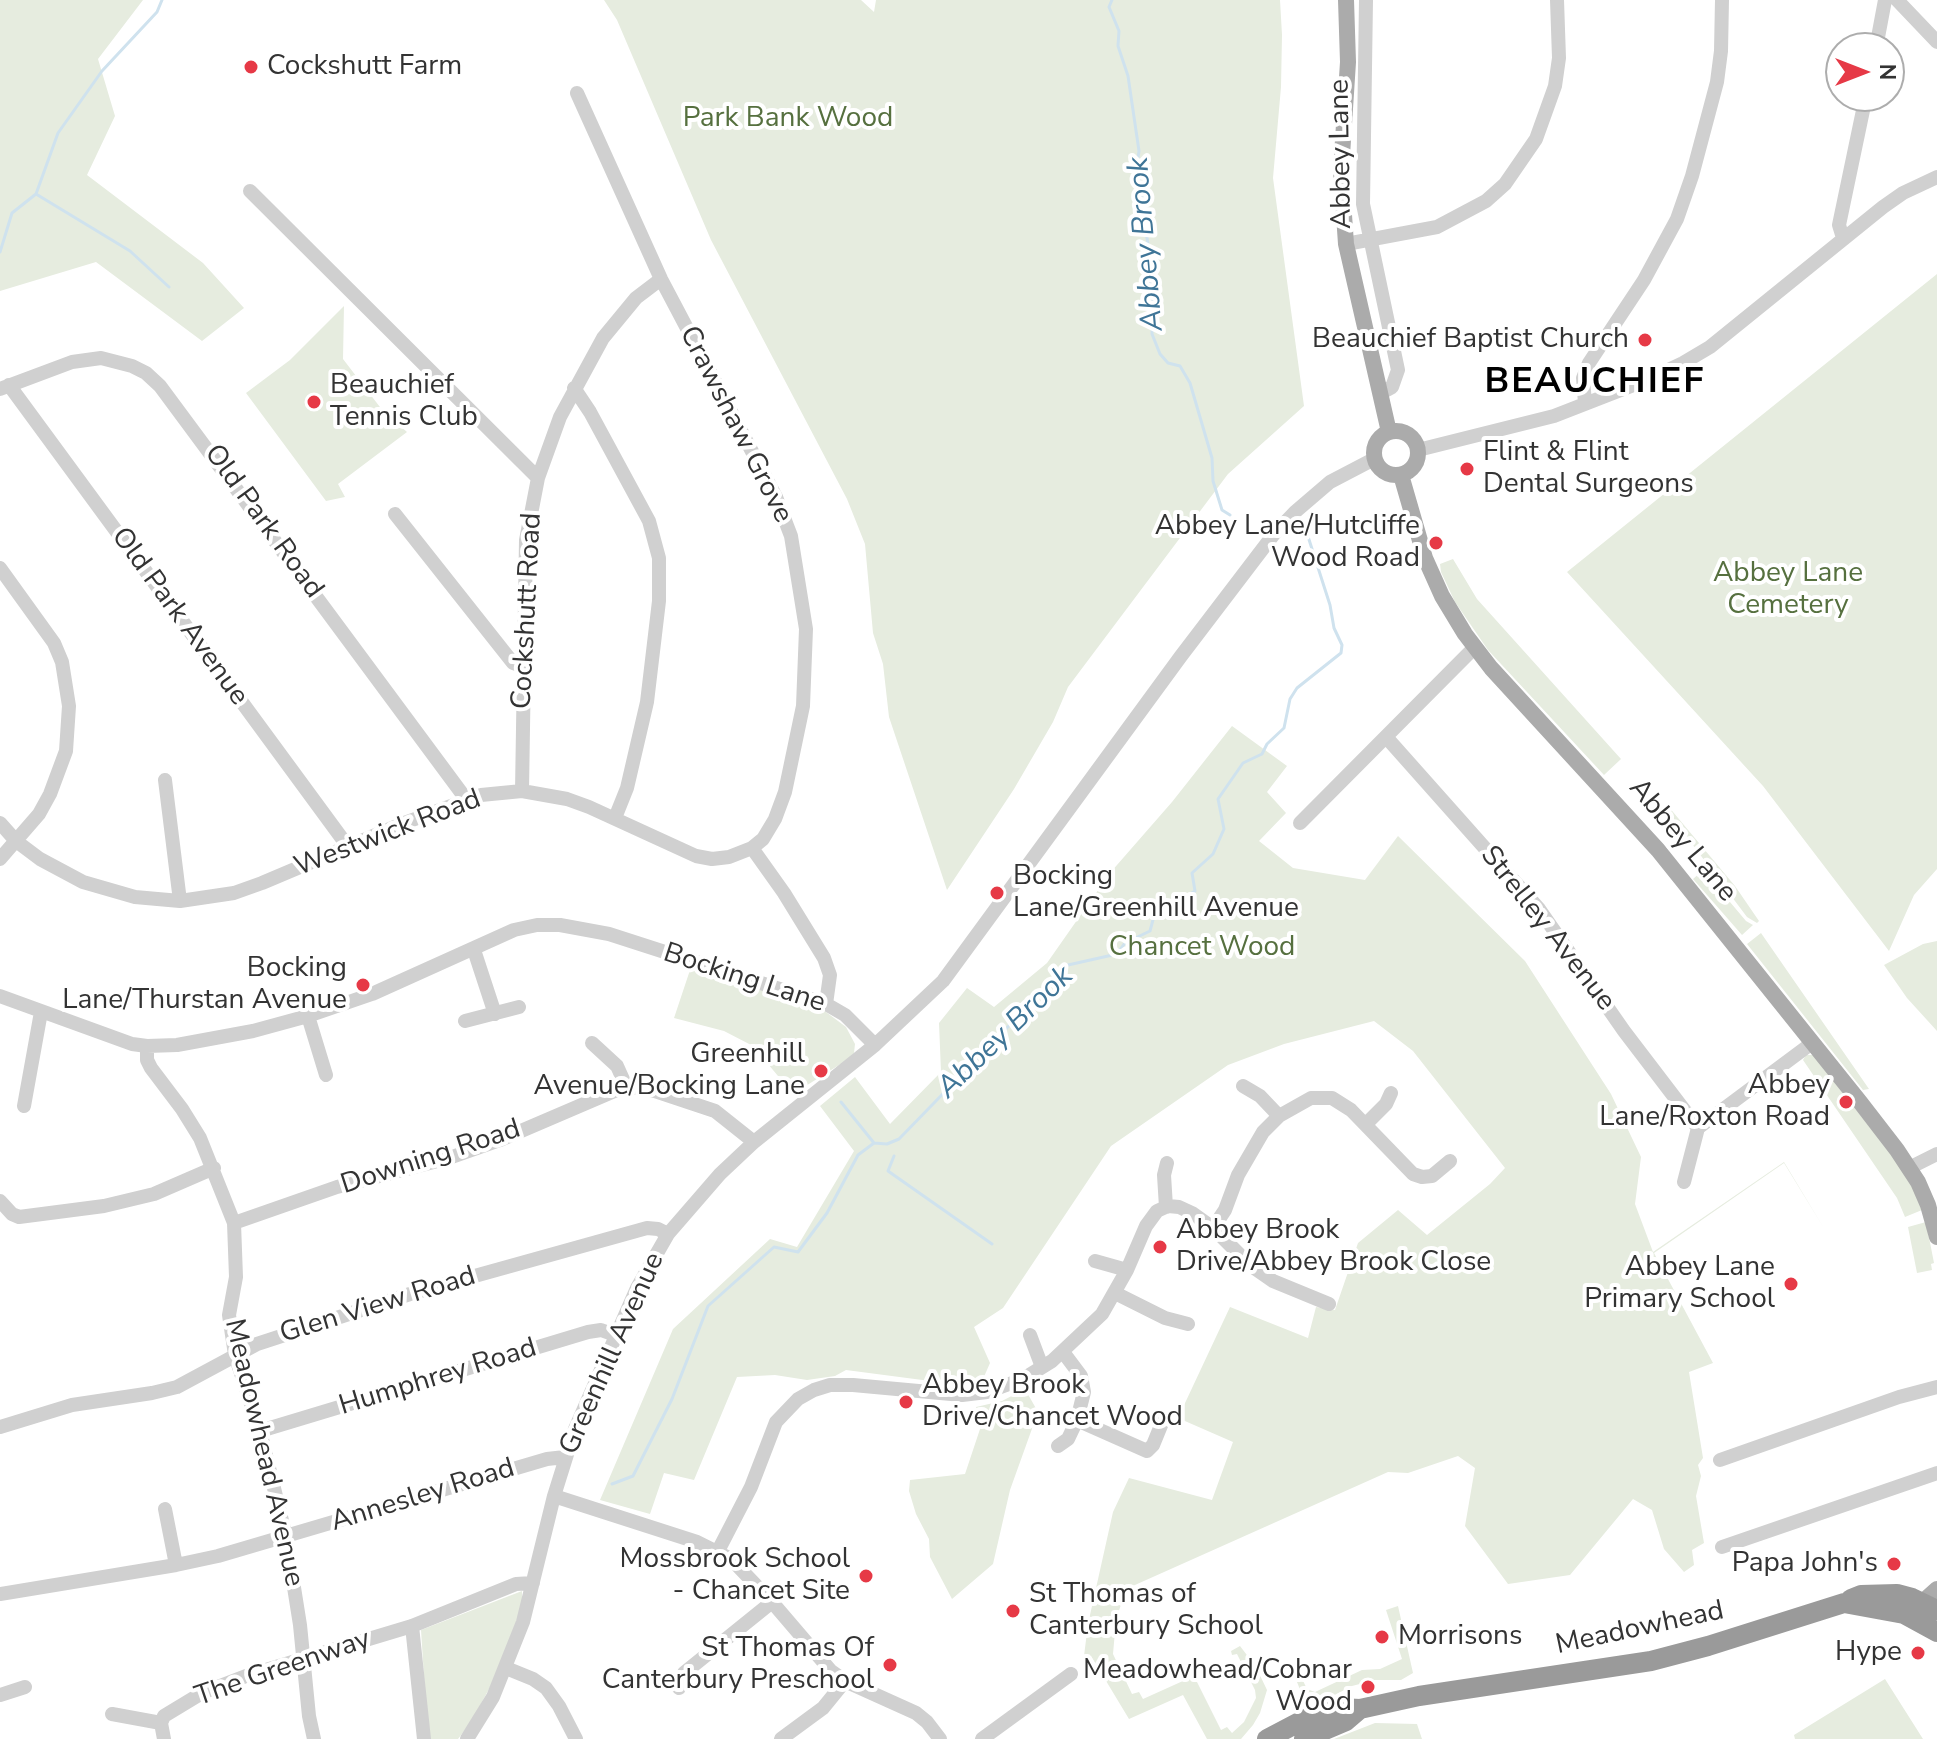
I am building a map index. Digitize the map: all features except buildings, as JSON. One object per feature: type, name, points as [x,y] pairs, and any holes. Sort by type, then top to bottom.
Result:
[{"type":"highway","name":"Meadowhead","points":[[1267,1739],[1326,1712],[1651,1661],[1708,1646],[1861,1595],[1907,1596],[1933,1613]]},
{"type":"highway","name":"Meadowhead","points":[[1304,1739],[1346,1721],[1360,1709]]},
{"type":"main road","name":"Abbey Lane","points":[[1346,0],[1348,62],[1341,171],[1346,244],[1389,432]]},
{"type":"main road","points":[[1389,432],[1407,434],[1418,450],[1414,465],[1401,475],[1385,473],[1374,459],[1376,443],[1389,432]]},
{"type":"main road","name":"Abbey Lane","points":[[1401,475],[1431,574],[1448,608],[1475,647],[1658,850],[1812,1043],[1909,1168],[1924,1195],[1937,1237]]},
{"type":"street","name":"Abbey Lane","points":[[1366,0],[1363,204],[1398,370],[1392,387],[1381,393]]},
{"type":"street","points":[[1346,244],[1437,227],[1486,201],[1505,184],[1536,139],[1555,86],[1559,58],[1557,0]]},
{"type":"street","points":[[1585,403],[1583,378],[1589,363],[1636,293],[1682,205],[1702,145],[1717,82],[1722,0]]},
{"type":"street","points":[[1879,32],[1885,0]]},
{"type":"street","points":[[1897,0],[1937,42]]},
{"type":"street","name":"Crawshaw Grove","points":[[577,93],[661,279],[776,497],[791,536],[799,578],[806,652],[799,735],[775,819],[763,839],[752,848]]},
{"type":"street","points":[[1843,238],[1839,225],[1863,112]]},
{"type":"street","points":[[1418,450],[1525,424],[1585,403],[1649,379],[1710,347],[1903,193],[1937,177]]},
{"type":"street","points":[[250,191],[538,478]]},
{"type":"street","name":"Cockshutt Road","points":[[522,791],[526,540],[538,478],[560,417],[603,338],[636,298],[661,279]]},
{"type":"street","name":"Old Park Road","points":[[5,387],[72,362],[101,358],[146,373],[160,386],[466,799]]},
{"type":"street","name":"Old Park Avenue","points":[[5,387],[349,848]]},
{"type":"street","points":[[574,388],[649,521],[659,558],[657,628],[647,702],[627,788],[615,818]]},
{"type":"street","points":[[875,1045],[943,981],[1274,534],[1330,482],[1374,459]]},
{"type":"street","points":[[395,514],[513,663],[524,667]]},
{"type":"street","points":[[0,568],[54,643],[62,662],[69,706],[67,740],[60,772],[39,814],[0,859]]},
{"type":"street","points":[[1300,823],[1475,647]]},
{"type":"street","name":"Strelley Avenue","points":[[1387,738],[1539,909],[1624,1031],[1698,1128]]},
{"type":"street","points":[[165,780],[180,901]]},
{"type":"street","name":"Westwick Road","points":[[0,823],[16,841],[40,859],[83,882],[135,897],[180,901],[234,893],[466,799],[522,791],[567,799],[696,856],[712,859],[729,857],[752,848]]},
{"type":"street","points":[[752,848],[824,958],[830,975],[826,1004]]},
{"type":"street","name":"Bocking Lane","points":[[0,996],[94,1032],[147,1046],[208,1040],[308,1016],[372,994],[514,930],[537,925],[582,927],[826,1004],[845,1015],[875,1045]]},
{"type":"street","points":[[474,950],[495,1014]]},
{"type":"street","points":[[465,1021],[519,1007]]},
{"type":"street","points":[[24,1106],[41,1012]]},
{"type":"street","points":[[308,1016],[326,1075]]},
{"type":"street","points":[[592,1043],[617,1066],[626,1086],[655,1091],[715,1111],[754,1142]]},
{"type":"street","points":[[1684,1182],[1698,1128],[1812,1043]]},
{"type":"street","name":"Greenhill Avenue","points":[[467,1739],[493,1697],[523,1622],[565,1457],[615,1335],[668,1234],[720,1174],[754,1142],[875,1045]]},
{"type":"street","name":"Meadowhead Avenue","points":[[147,1046],[147,1060],[151,1068],[200,1138],[234,1223],[236,1277],[229,1315],[235,1355],[260,1431],[286,1537],[314,1739]]},
{"type":"street","name":"Downing Road","points":[[234,1223],[337,1187],[449,1158],[500,1140],[626,1086]]},
{"type":"street","points":[[1243,1086],[1260,1096],[1279,1116]]},
{"type":"street","points":[[1366,1124],[1386,1104],[1391,1093]]},
{"type":"street","points":[[1213,1228],[1263,1132],[1300,1102],[1322,1096],[1341,1103],[1366,1124],[1413,1174],[1432,1176],[1450,1161]]},
{"type":"street","points":[[1909,1168],[1937,1154]]},
{"type":"street","points":[[1166,1207],[1164,1175],[1167,1163]]},
{"type":"street","points":[[0,1201],[19,1217],[104,1206],[154,1194],[214,1168]]},
{"type":"street","points":[[718,1551],[751,1487],[776,1422],[805,1395],[830,1385],[962,1395],[1004,1387],[1063,1352],[1102,1314],[1127,1270],[1151,1217],[1166,1207],[1179,1207],[1213,1228],[1250,1265],[1273,1281],[1329,1304]]},
{"type":"street","name":"Glen View Road","points":[[0,1427],[72,1405],[177,1387],[257,1344],[342,1314],[647,1228],[668,1234]]},
{"type":"street","points":[[1095,1261],[1127,1270]]},
{"type":"street","points":[[1115,1293],[1165,1318],[1188,1324]]},
{"type":"street","name":"Humphrey Road","points":[[260,1431],[588,1332],[601,1330],[615,1335]]},
{"type":"street","points":[[1030,1335],[1042,1367]]},
{"type":"street","points":[[1058,1446],[1068,1439],[1077,1420],[1084,1384],[1063,1352]]},
{"type":"street","points":[[1720,1460],[1899,1397],[1937,1387]]},
{"type":"street","points":[[1077,1420],[1147,1451],[1153,1445],[1162,1423]]},
{"type":"street","name":"Annesley Road","points":[[0,1594],[176,1565],[286,1537],[547,1459],[565,1457]]},
{"type":"street","points":[[1722,1547],[1937,1473]]},
{"type":"street","points":[[554,1496],[718,1551],[741,1567],[831,1671],[845,1681],[916,1713],[940,1739]]},
{"type":"street","points":[[165,1509],[176,1565]]},
{"type":"street","name":"The Greenway","points":[[164,1739],[161,1723],[169,1710],[202,1693],[412,1626],[516,1584],[533,1583]]},
{"type":"street","points":[[679,1688],[684,1673],[772,1602]]},
{"type":"street","name":"The Greenway","points":[[412,1626],[424,1739]]},
{"type":"street","points":[[506,1668],[546,1688],[576,1739]]},
{"type":"street","points":[[982,1739],[1071,1674]]},
{"type":"street","points":[[781,1739],[823,1708],[845,1681]]},
{"type":"street","points":[[0,1695],[25,1687]]},
{"type":"street","name":"The Greenway","points":[[112,1714],[161,1723]]},
{"type":"green space","points":[[0,0],[143,0],[98,59],[115,116],[87,175],[203,263],[244,308],[202,341],[96,262],[0,291]]},
{"type":"green space","name":"Park Bank Wood","points":[[604,0],[861,0],[874,12],[876,0],[1280,0],[1281,87],[1273,178],[1304,406],[1228,474],[1068,687],[1053,722],[1014,789],[947,890],[889,717],[883,664],[873,633],[865,544],[847,499],[711,240],[617,20]]},
{"type":"green space","name":"Abbey Lane Cemetery","points":[[1937,274],[1937,869],[1914,895],[1889,951],[1763,786],[1567,572]]},
{"type":"green space","name":"Beauchief Tennis Club","points":[[344,306],[343,359],[383,411],[407,432],[338,484],[345,497],[326,501],[246,393],[290,360]]},
{"type":"green space","points":[[1453,559],[1477,599],[1621,759],[1604,775],[1488,650],[1455,602],[1441,572],[1440,564]]},
{"type":"green space","name":"Chancet Wood","points":[[1232,726],[1287,766],[1267,792],[1286,813],[1259,841],[1293,868],[1365,880],[1398,836],[1525,961],[1611,1094],[1641,1157],[1635,1204],[1653,1252],[1784,1162],[1825,1230],[1784,1163],[1654,1253],[1713,1363],[1689,1372],[1703,1458],[1698,1465],[1701,1476],[1696,1496],[1704,1543],[1692,1550],[1694,1565],[1684,1572],[1664,1549],[1652,1510],[1633,1499],[1570,1575],[1508,1584],[1465,1526],[1475,1468],[1458,1456],[1408,1473],[1388,1472],[1126,1589],[1116,1620],[1113,1654],[1132,1694],[1139,1692],[1143,1699],[1194,1676],[1221,1730],[1227,1727],[1232,1733],[1244,1722],[1256,1698],[1237,1654],[1232,1655],[1231,1651],[1240,1646],[1256,1667],[1267,1690],[1253,1725],[1241,1739],[1207,1739],[1183,1695],[1129,1719],[1091,1656],[1084,1656],[1113,1512],[1129,1478],[1212,1500],[1233,1442],[1178,1418],[1230,1307],[1308,1338],[1316,1307],[1335,1310],[1358,1243],[1398,1210],[1427,1235],[1505,1168],[1413,1051],[1374,1021],[1284,1044],[1228,1065],[1111,1146],[1003,1308],[974,1327],[990,1363],[983,1379],[930,1381],[846,1370],[835,1376],[807,1380],[775,1375],[737,1377],[694,1480],[664,1473],[650,1514],[600,1500],[673,1329],[770,1239],[797,1247],[854,1151],[820,1106],[855,1077],[890,1124],[941,1072],[939,1023],[967,988],[994,1007],[1047,963],[1110,873]]},
{"type":"green space","points":[[1668,806],[1735,886],[1759,921],[1757,923],[1747,917],[1665,808]]},
{"type":"green space","points":[[1703,870],[1746,921],[1753,925],[1742,935],[1693,879]]},
{"type":"green space","points":[[1761,933],[1869,1089],[1863,1090],[1747,944]]},
{"type":"green space","points":[[1937,941],[1937,1031],[1907,998],[1884,965],[1923,944]]},
{"type":"green space","points":[[691,967],[822,1009],[846,1027],[855,1044],[854,1053],[793,1094],[753,1046],[724,1031],[674,1018]]},
{"type":"green space","points":[[1806,1055],[1813,1055],[1910,1178],[1922,1210],[1905,1217],[1897,1198],[1803,1060]]},
{"type":"green space","points":[[1926,1222],[1934,1263],[1931,1264],[1932,1270],[1917,1273],[1908,1227]]},
{"type":"green space","points":[[1025,1389],[1038,1412],[1010,1490],[993,1564],[952,1599],[930,1557],[929,1539],[909,1491],[910,1480],[965,1474],[981,1426],[976,1407],[1002,1401]]},
{"type":"green space","points":[[522,1591],[513,1635],[495,1678],[471,1722],[458,1739],[430,1739],[421,1630]]},
{"type":"green space","points":[[1398,1606],[1413,1673],[1401,1680],[1375,1680],[1352,1686],[1323,1701],[1309,1699],[1301,1692],[1293,1672],[1294,1662],[1307,1689],[1315,1692],[1362,1670],[1380,1669],[1402,1659],[1386,1610]]},
{"type":"green space","points":[[1885,1679],[1923,1739],[1795,1739],[1794,1735]]},
{"type":"green space","points":[[1375,1723],[1417,1724],[1422,1739],[1334,1739]]},
{"type":"waterway","points":[[0,252],[12,213],[36,194],[58,133],[102,71],[157,12],[162,0]]},
{"type":"waterway","name":"Abbey Brook","points":[[1112,0],[1109,7],[1119,31],[1118,46],[1128,76],[1139,151],[1137,164],[1144,210],[1140,218],[1145,226],[1148,244],[1142,254],[1153,290],[1152,334],[1160,354],[1168,363],[1180,366],[1190,383],[1212,458],[1213,481],[1222,510],[1230,515]]},
{"type":"waterway","points":[[36,194],[130,251],[169,287]]},
{"type":"waterway","name":"Abbey Brook","points":[[612,1484],[633,1476],[672,1399],[708,1306],[774,1247],[798,1252],[827,1213],[858,1155],[874,1143],[887,1144],[899,1139],[1068,965],[1117,954],[1125,943],[1150,931],[1154,916],[1195,891],[1192,873],[1213,854],[1224,829],[1218,799],[1243,763],[1262,754],[1267,744],[1284,728],[1290,699],[1297,688],[1341,653],[1342,645],[1334,628],[1330,605],[1304,524]]},
{"type":"waterway","points":[[841,1102],[874,1143]]},
{"type":"waterway","points":[[894,1156],[888,1171],[992,1244]]},
{"type":"place","name":"Cockshutt Farm","points":[[251,67]]},
{"type":"place","name":"Beauchief Baptist Church","points":[[1645,340]]},
{"type":"place","name":"Beauchief Tennis Club","points":[[314,402]]},
{"type":"place","name":"Flint & Flint Dental Surgeons","points":[[1467,469]]},
{"type":"place","name":"Abbey Lane/Hutcliffe Wood Road","points":[[1436,543]]},
{"type":"place","name":"Bocking Lane/Greenhill Avenue","points":[[997,893]]},
{"type":"place","name":"Bocking Lane/Thurstan Avenue","points":[[363,985]]},
{"type":"place","name":"Greenhill Avenue/Bocking Lane","points":[[821,1071]]},
{"type":"place","name":"Abbey Lane/Roxton Road","points":[[1846,1102]]},
{"type":"place","name":"Abbey Brook Drive/Abbey Brook Close","points":[[1160,1247]]},
{"type":"place","name":"Abbey Lane Primary School","points":[[1791,1284]]},
{"type":"place","name":"Abbey Brook Drive/Chancet Wood","points":[[906,1402]]},
{"type":"place","name":"Papa John's","points":[[1894,1564]]},
{"type":"place","name":"Mossbrook School - Chancet Site","points":[[866,1576]]},
{"type":"place","name":"St Thomas of Canterbury School","points":[[1013,1611]]},
{"type":"place","name":"Morrisons","points":[[1382,1637]]},
{"type":"place","name":"Hype","points":[[1918,1653]]},
{"type":"place","name":"St Thomas Of Canterbury Preschool","points":[[890,1665]]},
{"type":"place","name":"Meadowhead/Cobnar Wood","points":[[1368,1687]]},
{"type":"district","name":"BEAUCHIEF","points":[[1595,383]]}]
